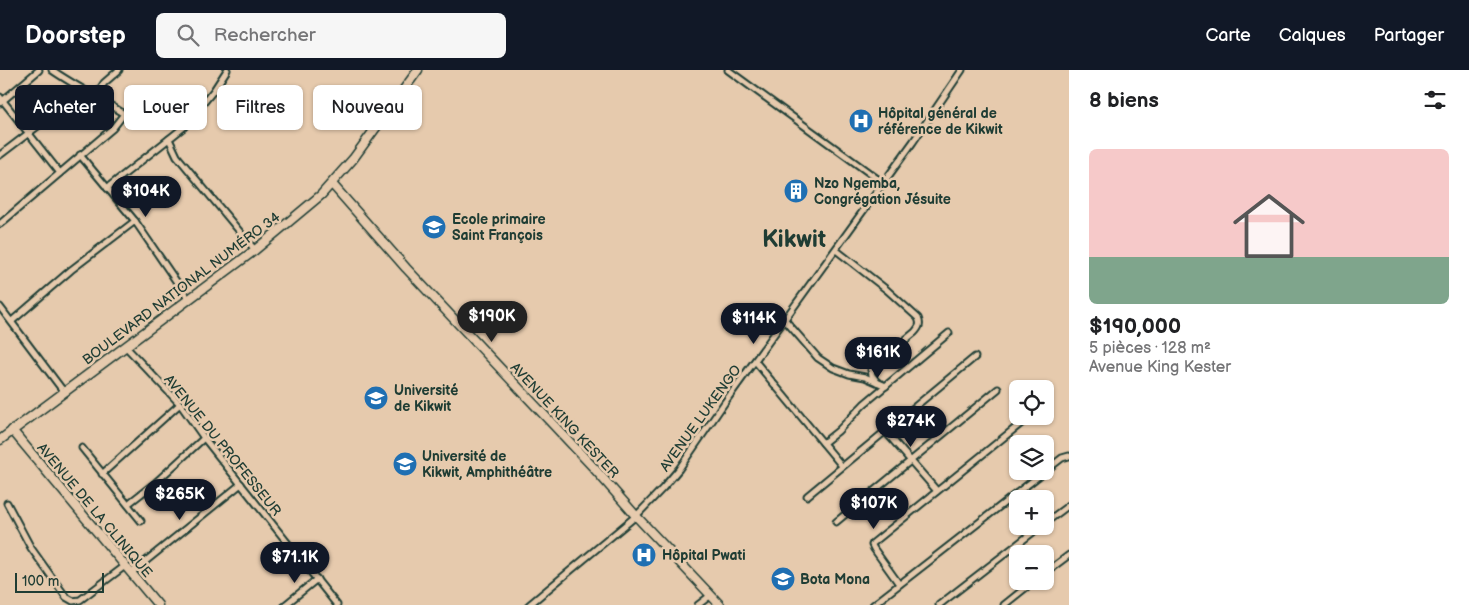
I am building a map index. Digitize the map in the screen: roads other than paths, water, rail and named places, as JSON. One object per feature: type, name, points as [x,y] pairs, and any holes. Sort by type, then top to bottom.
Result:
[{"type":"street","points":[[39,70],[1,100],[29,132],[60,173]]},
{"type":"street","points":[[52,70],[74,85]]},
{"type":"street","points":[[103,85],[119,70]]},
{"type":"street","points":[[107,188],[184,126],[214,90],[227,70]]},
{"type":"street","name":"BOULEVARD NATIONAL NUMÉRO 34","points":[[0,440],[255,250],[332,184],[353,159],[418,70]]},
{"type":"street","points":[[728,70],[884,183]]},
{"type":"street","name":"AVENUE LUKENGO","points":[[529,605],[636,516],[663,488],[884,183],[962,70]]},
{"type":"street","points":[[114,108],[124,114],[114,126]]},
{"type":"street","points":[[0,155],[32,130]]},
{"type":"street","points":[[0,224],[110,130]]},
{"type":"street","points":[[169,139],[177,156],[255,250]]},
{"type":"street","points":[[80,155],[136,221],[190,300]]},
{"type":"street","name":"AVENUE KING KESTER","points":[[332,184],[406,268],[720,605]]},
{"type":"street","points":[[12,321],[71,270],[136,221]]},
{"type":"street","points":[[836,250],[887,290],[920,322],[920,327],[915,332],[871,370],[877,382]]},
{"type":"street","points":[[0,308],[12,321],[64,392]]},
{"type":"street","points":[[785,320],[818,358],[833,368],[886,386]]},
{"type":"street","points":[[822,444],[838,431],[864,404],[949,333]]},
{"type":"street","name":"AVENUE DU PROFESSEUR","points":[[126,347],[180,404],[204,438],[337,605]]},
{"type":"street","points":[[807,496],[976,357]]},
{"type":"street","points":[[755,361],[842,466]]},
{"type":"street","points":[[836,522],[998,389]]},
{"type":"street","points":[[102,474],[180,404]]},
{"type":"street","points":[[899,584],[872,546],[873,543],[1019,425]]},
{"type":"street","name":"AVENUE DE LA CLINIQUE","points":[[12,430],[132,573],[154,604]]},
{"type":"street","points":[[885,431],[937,491]]},
{"type":"street","points":[[128,504],[155,483],[204,438]]},
{"type":"street","points":[[82,448],[141,521]]},
{"type":"street","points":[[873,605],[1062,458],[1069,456]]},
{"type":"street","points":[[132,573],[241,484]]},
{"type":"street","points":[[7,503],[31,548],[66,597],[73,601],[80,600],[125,566]]},
{"type":"street","points":[[1054,516],[1069,505]]},
{"type":"street","points":[[939,605],[1029,535]]},
{"type":"street","points":[[1054,566],[1069,555]]},
{"type":"street","points":[[285,605],[317,579]]},
{"type":"street","points":[[1004,605],[1023,590]]},
{"type":"street","points":[[698,605],[711,595]]},
{"type":"place","name":"Hôpital général de référence de Kikwit","points":[[861,121]]},
{"type":"place","name":"Nzo Ngemba, Congrégation Jésuite","points":[[796,191]]},
{"type":"place","name":"Ecole primaire Saint François","points":[[434,227]]},
{"type":"place","name":"Université de Kikwit","points":[[376,398]]},
{"type":"place","name":"Université de Kikwit, Amphithéâtre","points":[[405,464]]},
{"type":"place","name":"Hôpital Pwati","points":[[644,555]]},
{"type":"place","name":"Bota Mona","points":[[783,579]]},
{"type":"district","name":"Kikwit","points":[[794,239]]}]
